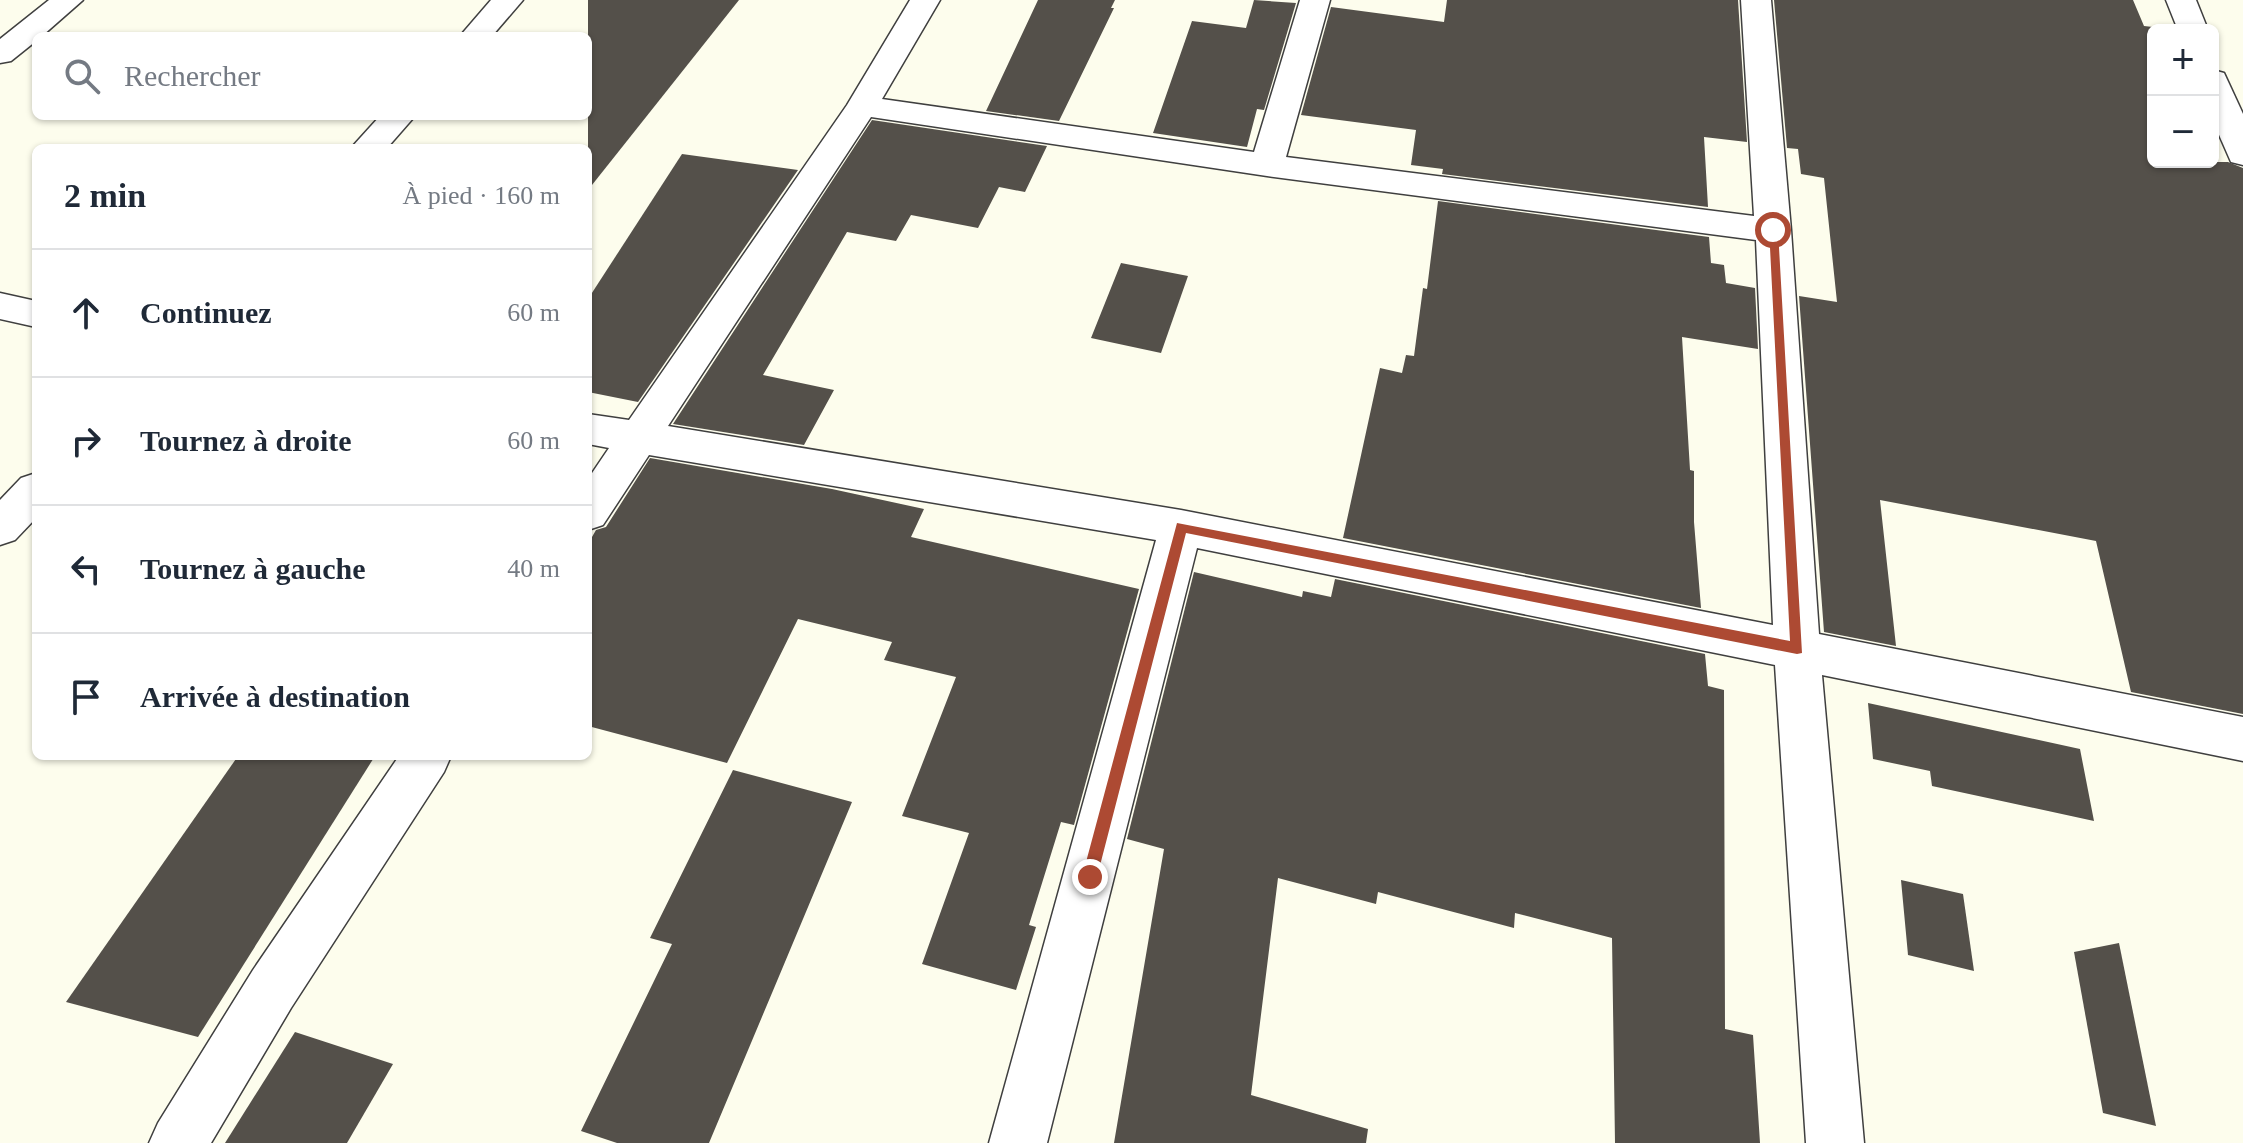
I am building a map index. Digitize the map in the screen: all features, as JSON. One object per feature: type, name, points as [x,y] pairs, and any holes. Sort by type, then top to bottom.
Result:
[{"type":"street","points":[[0,54],[68,0]]},
{"type":"street","points":[[479,32],[508,0]]},
{"type":"street","points":[[592,507],[862,106],[925,0]]},
{"type":"street","points":[[1267,165],[1315,0]]},
{"type":"street","points":[[1756,0],[1773,230],[1797,648],[1835,1143]]},
{"type":"street","points":[[2181,0],[2191,24]]},
{"type":"street","points":[[2219,95],[2243,154]]},
{"type":"street","points":[[862,106],[1267,165],[1773,230]]},
{"type":"street","points":[[372,144],[395,120]]},
{"type":"street","points":[[0,306],[32,313]]},
{"type":"street","points":[[592,430],[1181,527],[2243,739]]},
{"type":"street","points":[[0,528],[32,494]]},
{"type":"street","points":[[1018,1143],[1181,527]]},
{"type":"street","points":[[178,1143],[272,989],[424,760]]},
{"type":"building","points":[[588,0],[739,0],[592,185],[592,144],[588,144],[588,120],[592,120],[592,32],[588,32]]},
{"type":"building","points":[[1038,0],[1115,0],[1111,8],[1114,8],[1059,121],[986,111]]},
{"type":"building","points":[[1254,0],[1296,3],[1264,110],[1257,109],[1247,147],[1153,133],[1192,21],[1246,28]]},
{"type":"building","points":[[1447,0],[1738,0],[1747,142],[1704,137],[1708,207],[1442,174],[1443,169],[1411,165],[1416,130],[1301,115],[1331,7],[1444,22]]},
{"type":"building","points":[[1774,0],[2133,0],[2144,26],[2147,26],[2147,168],[2219,168],[2219,162],[2228,162],[2243,168],[2243,714],[2131,692],[2096,541],[1880,500],[1896,646],[1824,632],[1799,296],[1837,302],[1824,178],[1801,174],[1798,149],[1787,148]]},
{"type":"building","points":[[872,120],[1047,146],[1025,192],[999,187],[978,228],[911,215],[896,241],[847,232],[763,375],[834,390],[804,445],[673,424]]},
{"type":"building","points":[[682,154],[798,170],[638,402],[592,393],[592,293]]},
{"type":"building","points":[[1438,201],[1709,237],[1711,263],[1724,265],[1726,283],[1755,288],[1758,349],[1682,337],[1690,470],[1694,471],[1694,522],[1701,608],[1343,538],[1380,368],[1402,373],[1406,355],[1414,356],[1423,288],[1427,289]]},
{"type":"building","points":[[1121,263],[1188,276],[1161,353],[1091,338]]},
{"type":"building","points":[[650,458],[832,489],[924,509],[911,537],[1139,589],[1074,825],[1061,822],[1029,925],[1036,927],[1016,990],[922,964],[969,833],[902,816],[956,677],[884,660],[892,642],[798,619],[727,763],[592,727],[592,537],[596,530],[606,527]]},
{"type":"building","points":[[1194,572],[1302,597],[1303,591],[1331,597],[1335,579],[1705,654],[1708,686],[1724,690],[1725,1029],[1753,1035],[1760,1143],[1615,1143],[1612,938],[1515,913],[1514,928],[1378,892],[1376,904],[1278,878],[1251,1095],[1368,1129],[1366,1143],[1114,1143],[1164,849],[1127,839]]},
{"type":"building","points":[[1868,703],[2080,749],[2094,821],[1932,786],[1930,771],[1873,759]]},
{"type":"building","points":[[235,760],[372,760],[198,1037],[66,1002]]},
{"type":"building","points":[[733,770],[852,802],[709,1143],[617,1143],[581,1131],[672,944],[650,938]]},
{"type":"building","points":[[1901,880],[1963,894],[1974,971],[1908,955]]},
{"type":"building","points":[[2119,943],[2156,1126],[2103,1113],[2074,952]]},
{"type":"building","points":[[295,1032],[393,1064],[347,1143],[225,1143]]},
{"type":"route","points":[[1090,877],[1181,527],[1797,648],[1773,230]]}]
